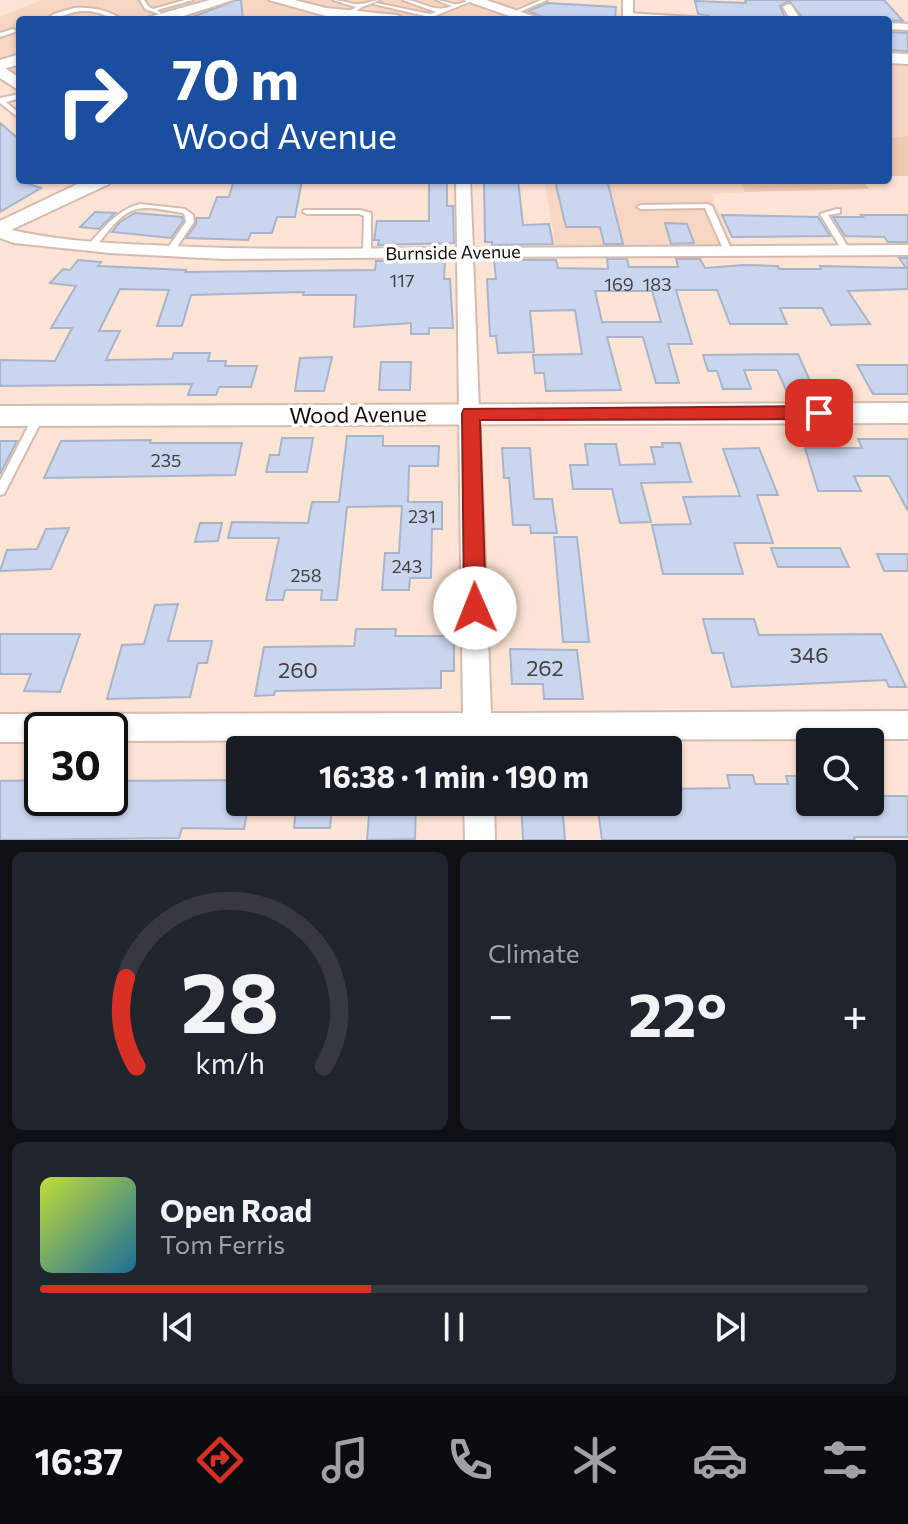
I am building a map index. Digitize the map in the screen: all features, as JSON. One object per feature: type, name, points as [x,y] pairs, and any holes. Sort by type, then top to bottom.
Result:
[{"type":"main road","points":[[161,13],[226,0]]},
{"type":"main road","points":[[276,0],[373,16]]},
{"type":"main road","points":[[466,2],[523,16]]},
{"type":"street","points":[[788,7],[794,16]]},
{"type":"street","points":[[0,67],[16,82]]},
{"type":"street","points":[[0,231],[94,184]]},
{"type":"street","points":[[463,184],[478,736]]},
{"type":"street","name":"Burnside Avenue","points":[[0,231],[14,238],[91,247],[255,255],[908,250]]},
{"type":"street","name":"Wood Avenue","points":[[0,416],[908,413]]},
{"type":"street","points":[[544,736],[908,725]]},
{"type":"street","points":[[0,728],[382,736]]},
{"type":"street","points":[[479,816],[480,840]]},
{"type":"lane","points":[[142,0],[147,8],[161,13],[191,0]]},
{"type":"lane","points":[[160,0],[161,13]]},
{"type":"lane","points":[[405,0],[441,12]]},
{"type":"lane","points":[[438,0],[466,2]]},
{"type":"lane","points":[[513,13],[545,0]]},
{"type":"lane","points":[[343,11],[377,2],[421,16]]},
{"type":"lane","points":[[432,16],[466,2]]},
{"type":"lane","points":[[56,16],[89,9],[114,16]]},
{"type":"lane","points":[[0,35],[13,31]]},
{"type":"lane","points":[[91,247],[126,209],[137,204],[185,211],[189,215],[190,222],[169,252]]},
{"type":"lane","points":[[641,207],[708,206],[728,251]]},
{"type":"lane","points":[[837,211],[824,214],[846,250]]},
{"type":"lane","points":[[307,212],[360,212],[368,215],[367,253]]},
{"type":"lane","points":[[0,491],[39,416]]},
{"type":"shaded area","points":[[41,0],[547,0],[517,13],[527,16],[16,16],[16,76],[0,66],[0,17]]},
{"type":"shaded area","points":[[892,58],[908,59],[908,136],[892,137]]},
{"type":"shaded area","points":[[908,136],[908,176],[892,176],[892,137]]},
{"type":"shaded area","points":[[545,184],[742,184],[745,192],[711,194],[734,249],[557,253]]},
{"type":"shaded area","points":[[742,184],[866,184],[869,189],[745,192]]},
{"type":"building","points":[[236,0],[241,0],[243,16],[195,16]]},
{"type":"building","points":[[745,0],[884,0],[903,21],[892,21],[892,16],[801,16],[789,1],[780,6],[784,16],[709,16],[698,14],[695,1],[746,3]]},
{"type":"building","points":[[547,3],[616,7],[615,16],[540,16],[529,11]]},
{"type":"building","points":[[892,32],[908,33],[908,51],[892,50]]},
{"type":"building","points":[[0,123],[16,137],[16,184],[41,188],[0,212]]},
{"type":"building","points":[[233,184],[301,184],[295,217],[277,217],[272,233],[251,233],[248,240],[186,238],[196,224],[196,218],[209,218],[217,197],[229,197]]},
{"type":"building","points":[[429,184],[447,184],[447,206],[453,206],[454,243],[378,245],[379,240],[374,240],[377,221],[429,221]]},
{"type":"building","points":[[484,184],[518,184],[523,225],[549,224],[553,244],[492,245],[492,242],[485,242]]},
{"type":"building","points":[[556,184],[608,184],[623,244],[604,244],[600,227],[566,227]]},
{"type":"building","points":[[95,212],[115,213],[99,229],[80,227]]},
{"type":"building","points":[[135,213],[182,217],[183,221],[171,238],[112,232],[120,222]]},
{"type":"building","points":[[722,215],[818,217],[830,236],[732,237]]},
{"type":"building","points":[[861,215],[908,215],[908,242],[888,242],[884,237],[845,236],[833,217],[863,217]]},
{"type":"building","points":[[665,223],[687,224],[694,243],[671,244]]},
{"type":"building","points":[[899,258],[908,258],[908,289],[848,291],[870,324],[831,325],[822,308],[780,308],[787,324],[730,324],[717,290],[676,290],[692,344],[668,344],[679,383],[656,383],[643,337],[607,337],[621,390],[546,391],[544,373],[535,373],[533,355],[582,354],[575,310],[530,311],[534,352],[498,353],[496,336],[490,336],[487,279],[496,279],[494,260],[556,260],[558,268],[608,269],[607,259],[627,259],[629,267],[678,267],[676,259],[700,259],[705,268],[744,265],[778,266],[779,269],[821,269],[820,266],[906,268]],"holes":[[[595,291],[652,291],[661,322],[602,322]]]},
{"type":"building","points":[[78,260],[101,262],[98,266],[185,272],[375,270],[376,261],[445,260],[444,279],[450,279],[453,328],[429,328],[429,334],[411,334],[411,323],[354,327],[356,295],[303,295],[304,292],[191,295],[182,326],[157,326],[169,290],[120,289],[99,331],[120,331],[106,360],[172,359],[174,353],[210,353],[208,361],[226,361],[225,366],[257,366],[251,387],[219,387],[216,395],[188,395],[192,384],[0,386],[0,360],[55,361],[72,328],[51,328],[76,286],[50,283],[63,269],[70,270]]},
{"type":"building","points":[[798,354],[814,390],[786,390],[777,370],[744,370],[751,389],[723,389],[717,371],[708,371],[703,355]]},
{"type":"building","points":[[332,357],[324,391],[295,391],[300,358]]},
{"type":"building","points":[[381,362],[411,362],[410,390],[379,390]]},
{"type":"building","points":[[857,365],[908,365],[908,394],[873,394]]},
{"type":"building","points":[[347,436],[383,436],[383,446],[439,446],[438,466],[409,466],[408,502],[442,502],[442,529],[432,529],[431,578],[410,578],[409,590],[382,590],[385,553],[399,553],[402,506],[347,507],[337,600],[321,600],[322,590],[285,590],[283,600],[266,600],[279,538],[228,538],[232,522],[308,523],[312,502],[339,502]]},
{"type":"building","points":[[282,438],[313,438],[307,472],[266,472],[270,455],[279,455]]},
{"type":"building","points":[[858,439],[908,439],[908,511],[889,476],[854,476],[861,491],[818,491],[805,448],[862,448]]},
{"type":"building","points":[[151,440],[150,443],[242,443],[235,475],[44,478],[61,441]]},
{"type":"building","points":[[0,441],[17,441],[0,474]]},
{"type":"building","points":[[662,443],[680,443],[691,482],[641,483],[651,522],[620,523],[612,489],[573,489],[570,465],[588,465],[585,444],[616,444],[620,465],[655,464],[651,447],[663,447]]},
{"type":"building","points":[[502,448],[530,448],[534,499],[552,499],[557,533],[531,533],[530,525],[513,525],[509,478],[504,478]]},
{"type":"building","points":[[759,448],[778,495],[757,495],[773,543],[734,543],[743,574],[663,574],[652,525],[691,524],[683,497],[740,496],[723,449]]},
{"type":"building","points":[[200,523],[222,523],[218,541],[195,542]]},
{"type":"building","points":[[69,528],[51,569],[0,571],[7,550],[37,549],[46,529]]},
{"type":"building","points":[[554,537],[577,537],[589,642],[563,642]]},
{"type":"building","points":[[771,548],[840,548],[849,567],[778,567]]},
{"type":"building","points":[[877,554],[908,554],[908,571],[884,571]]},
{"type":"building","points":[[178,604],[168,641],[212,641],[207,663],[198,663],[190,697],[107,699],[122,645],[144,644],[155,605]]},
{"type":"building","points":[[703,619],[754,619],[759,635],[881,634],[906,687],[889,687],[886,680],[732,687],[723,653],[712,653]]},
{"type":"building","points":[[356,629],[396,629],[395,636],[454,636],[454,671],[441,671],[441,688],[275,691],[274,695],[255,696],[264,647],[354,646]]},
{"type":"building","points":[[0,634],[80,634],[60,692],[24,691],[31,674],[0,674]]},
{"type":"building","points":[[510,649],[577,650],[583,699],[544,699],[543,684],[512,684]]},
{"type":"building","points":[[727,775],[753,775],[755,784],[788,784],[786,776],[796,776],[796,816],[884,816],[884,796],[908,796],[908,837],[854,837],[855,840],[602,840],[599,816],[682,816],[682,789],[730,788]]},
{"type":"building","points":[[24,780],[24,816],[128,816],[128,781],[226,780],[226,816],[246,816],[244,829],[182,828],[179,838],[0,840],[0,781]]},
{"type":"building","points":[[295,816],[331,816],[330,828],[294,828]]},
{"type":"building","points":[[369,816],[416,816],[415,839],[367,840]]},
{"type":"building","points":[[522,816],[563,816],[565,840],[523,840]]},
{"type":"route","points":[[475,608],[471,414],[819,413]]}]
